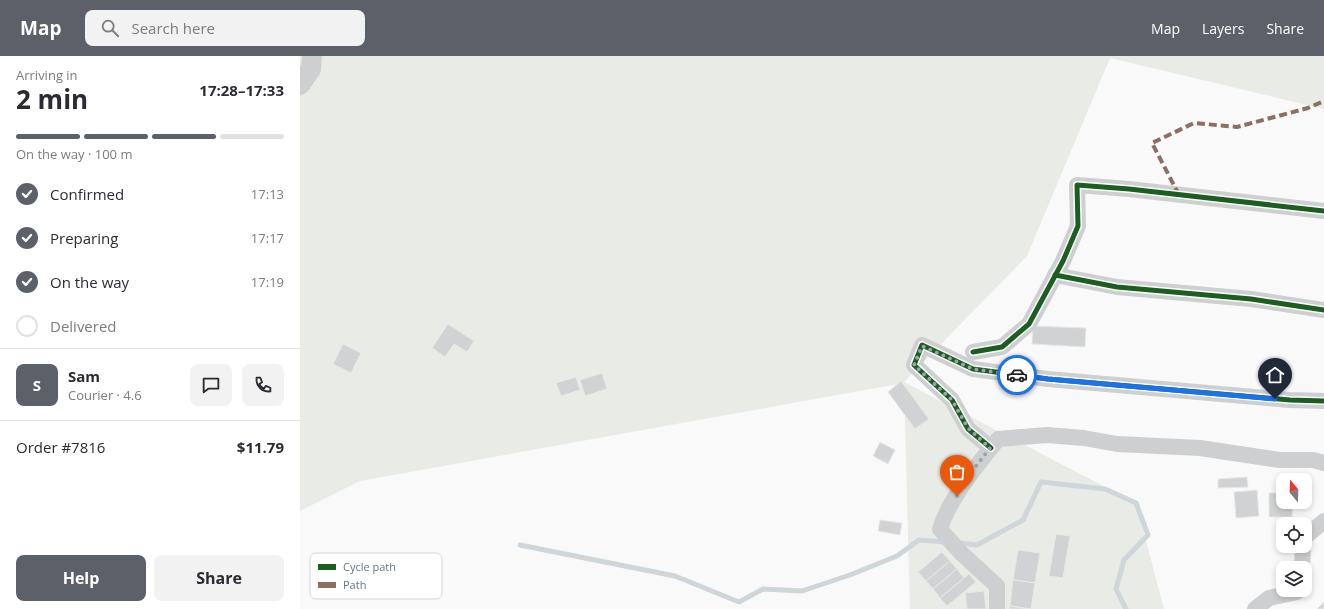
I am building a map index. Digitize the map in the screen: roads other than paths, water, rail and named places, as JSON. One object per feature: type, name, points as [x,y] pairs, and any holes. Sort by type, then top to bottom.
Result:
[{"type":"street","points":[[300,85],[311,69],[312,56]]},
{"type":"street","points":[[973,352],[1002,347],[1030,324],[1055,276],[1078,226],[1077,185],[1129,189],[1324,211]]},
{"type":"street","points":[[1055,276],[1117,287],[1250,299],[1324,310]]},
{"type":"street","points":[[990,448],[968,428],[952,400],[914,365],[922,346],[973,369],[1048,379],[1290,400],[1324,401]]},
{"type":"street","points":[[997,609],[997,586],[960,552],[940,529],[943,517],[970,474],[998,439],[1047,435],[1084,438],[1118,444],[1200,448],[1279,460],[1313,460],[1324,463]]},
{"type":"street","points":[[1312,531],[1324,521]]},
{"type":"street","points":[[1255,609],[1269,598],[1276,596]]},
{"type":"waterway","points":[[958,543],[977,545],[1023,520],[1041,482],[1105,489],[1136,503],[1148,535],[1124,560],[1116,589],[1126,609]]},
{"type":"waterway","points":[[520,545],[675,576],[739,602],[763,589],[802,591],[850,575],[897,556],[919,540],[946,542]]}]
